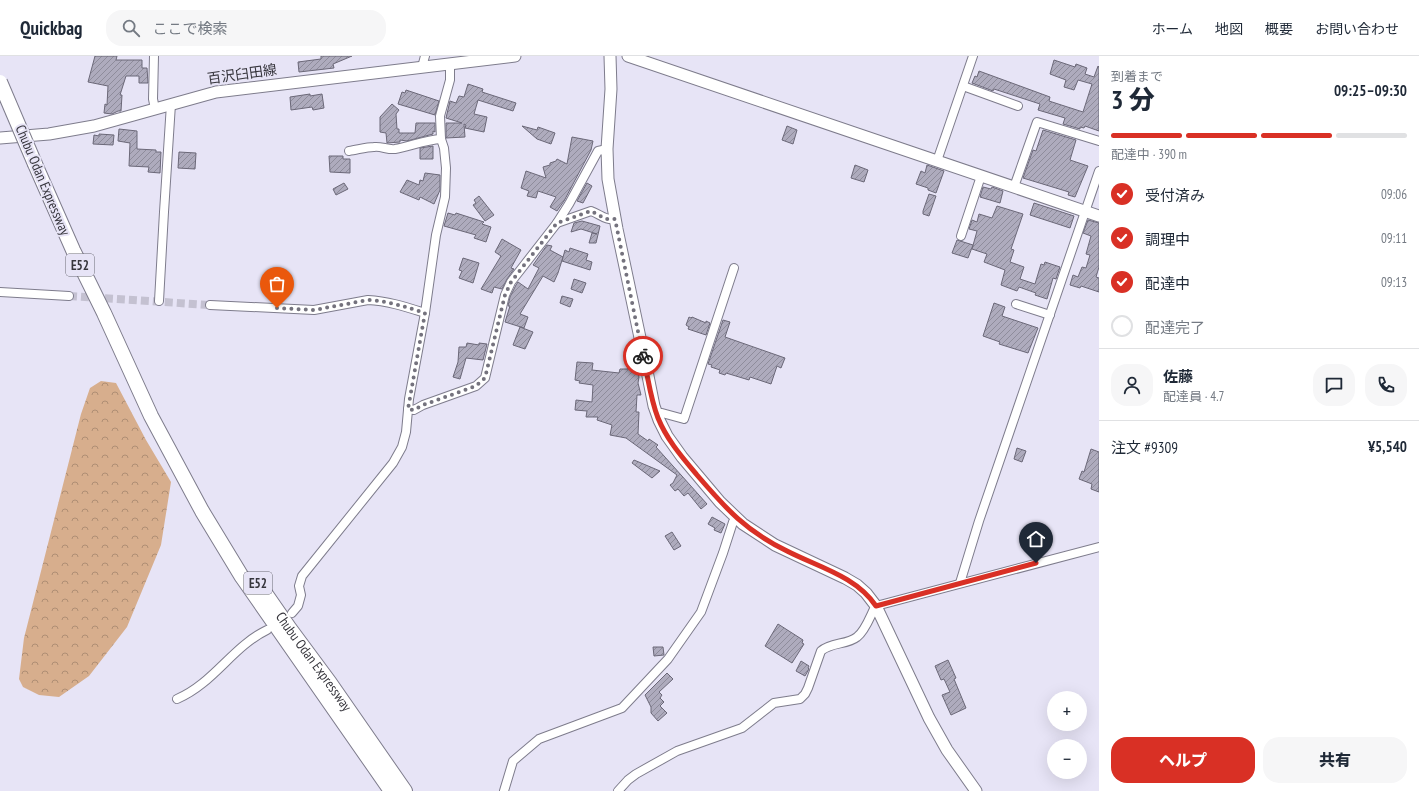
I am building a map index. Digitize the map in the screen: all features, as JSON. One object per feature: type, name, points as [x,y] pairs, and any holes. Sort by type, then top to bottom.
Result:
[{"type":"highway","name":"Chubu Odan Expressway","points":[[0,82],[73,250],[104,313],[151,416],[202,511],[242,577],[391,791]]},
{"type":"highway","name":"Chubu Odan Expressway","points":[[127,365],[209,506],[250,572],[405,791]]},
{"type":"main road","name":"百沢臼田線","points":[[0,138],[71,131],[216,92],[515,56]]},
{"type":"main road","points":[[610,56],[611,89],[607,149],[608,179],[656,413],[667,436],[682,457],[720,502],[736,518],[754,532],[775,545],[845,578],[857,585],[866,593],[876,606],[929,718],[947,750],[976,791]]},
{"type":"main road","points":[[628,56],[1099,216]]},
{"type":"street","points":[[154,56],[153,99],[155,109]]},
{"type":"street","points":[[422,67],[425,56]]},
{"type":"street","points":[[937,162],[973,56]]},
{"type":"street","points":[[292,613],[298,606],[301,595],[299,586],[302,576],[393,463],[402,448],[406,432],[408,409],[425,313],[438,226],[445,197],[446,168],[444,148],[441,139],[440,116],[450,80],[450,64]]},
{"type":"street","points":[[963,86],[1018,106]]},
{"type":"street","points":[[159,302],[171,104]]},
{"type":"street","points":[[1014,188],[1037,122],[1099,141]]},
{"type":"street","points":[[349,151],[363,150],[372,147],[391,149],[428,140],[441,139]]},
{"type":"street","points":[[408,409],[414,410],[476,386],[485,378],[508,287],[557,223],[598,151],[607,149]]},
{"type":"street","points":[[960,583],[979,521],[1099,171]]},
{"type":"street","points":[[961,236],[981,176]]},
{"type":"street","points":[[557,223],[591,211],[606,219],[615,219]]},
{"type":"street","points":[[656,413],[662,413],[684,419],[734,268]]},
{"type":"street","points":[[0,292],[69,296]]},
{"type":"street","points":[[210,304],[314,310],[368,300],[395,304],[425,313]]},
{"type":"street","points":[[1016,304],[1050,315]]},
{"type":"street","points":[[504,791],[513,761],[539,739],[622,708],[668,659],[700,612],[723,553],[733,522],[736,518]]},
{"type":"street","points":[[618,791],[636,774],[677,751],[742,728],[774,703],[800,699],[808,688],[821,651],[826,647],[857,637],[876,606],[1099,547]]},
{"type":"street","points":[[177,698],[190,693],[208,680],[242,645],[254,636],[267,630]]},
{"type":"green space","points":[[101,381],[116,383],[146,440],[171,482],[161,545],[127,627],[89,676],[59,697],[39,695],[23,687],[19,679],[24,638],[81,414],[90,388]]},
{"type":"building","points":[[95,56],[117,56],[116,60],[142,60],[142,68],[147,68],[148,83],[139,83],[139,76],[126,76],[120,95],[122,95],[121,111],[112,114],[104,113],[105,104],[107,105],[108,86],[88,82]]},
{"type":"building","points":[[321,56],[352,56],[333,64],[334,68],[299,72],[298,62],[321,59]]},
{"type":"building","points":[[1054,60],[1075,67],[1076,64],[1087,68],[1085,74],[1094,77],[1098,66],[1099,67],[1099,131],[1085,126],[1084,128],[1080,127],[1080,129],[1063,124],[1065,118],[1038,110],[1040,104],[994,89],[993,91],[972,83],[975,76],[977,77],[979,71],[1050,97],[1049,101],[1083,112],[1092,84],[1078,80],[1074,90],[1064,87],[1066,80],[1050,74]]},
{"type":"building","points":[[468,84],[483,89],[482,92],[516,103],[513,111],[478,100],[474,114],[487,117],[484,132],[465,128],[466,125],[464,124],[465,137],[446,138],[446,123],[462,123],[446,118],[450,101],[456,103],[459,96],[464,97]]},
{"type":"building","points":[[406,90],[439,101],[435,115],[398,104],[402,92],[405,93]]},
{"type":"building","points":[[310,94],[310,96],[322,94],[324,108],[313,110],[312,107],[291,110],[290,97]]},
{"type":"building","points":[[392,104],[399,110],[396,114],[397,129],[399,129],[399,133],[415,133],[416,123],[435,123],[435,132],[433,131],[433,134],[407,141],[400,140],[400,142],[387,143],[386,133],[380,132],[380,117]]},
{"type":"building","points":[[522,126],[537,130],[538,127],[555,133],[551,144],[537,139]]},
{"type":"building","points":[[787,126],[797,130],[793,144],[782,140]]},
{"type":"building","points":[[119,129],[137,131],[137,149],[156,150],[156,152],[161,152],[160,173],[148,172],[149,167],[129,166],[130,143],[118,141]]},
{"type":"building","points":[[1043,130],[1076,140],[1070,160],[1088,166],[1075,197],[1068,195],[1069,192],[1023,178],[1033,150],[1036,151]]},
{"type":"building","points":[[99,134],[114,135],[113,145],[93,144],[94,135],[99,136]]},
{"type":"building","points":[[572,137],[593,141],[591,150],[564,201],[557,211],[550,207],[556,197],[538,191],[536,198],[527,196],[529,191],[521,188],[526,171],[546,178],[543,167],[550,165],[550,163],[556,161],[557,159],[567,164]]},
{"type":"building","points":[[433,146],[433,159],[420,159],[420,148]]},
{"type":"building","points":[[179,152],[196,153],[195,169],[178,168]]},
{"type":"building","points":[[329,156],[343,156],[343,159],[350,159],[350,173],[330,172]]},
{"type":"building","points":[[855,165],[868,170],[864,182],[851,178]]},
{"type":"building","points":[[927,165],[944,171],[936,193],[928,190],[928,188],[916,184],[921,171],[925,173]]},
{"type":"building","points":[[425,173],[440,175],[440,190],[434,204],[420,197],[419,200],[400,192],[407,180],[419,185],[420,180],[423,181]]},
{"type":"building","points":[[344,183],[348,189],[336,195],[333,189]]},
{"type":"building","points":[[587,183],[592,186],[583,203],[577,201]]},
{"type":"building","points":[[983,187],[991,189],[992,187],[1003,191],[1000,203],[980,197]]},
{"type":"building","points":[[929,194],[936,196],[929,216],[923,214],[923,211]]},
{"type":"building","points":[[479,196],[494,215],[485,221],[473,205],[476,203],[474,200]]},
{"type":"building","points":[[1034,203],[1074,216],[1070,228],[1030,215]]},
{"type":"building","points":[[997,206],[1023,214],[1011,249],[1014,250],[1010,262],[1024,267],[1020,279],[1035,284],[1041,264],[1044,265],[1045,262],[1060,267],[1056,279],[1053,278],[1047,299],[1019,287],[1017,291],[1001,285],[1005,270],[984,262],[987,254],[972,249],[977,231],[969,229],[972,220],[977,222],[979,214],[992,218]]},
{"type":"building","points":[[448,213],[455,215],[456,213],[484,222],[482,224],[491,227],[486,242],[474,238],[476,235],[444,226]]},
{"type":"building","points":[[1088,220],[1099,223],[1099,267],[1096,277],[1099,278],[1099,292],[1081,286],[1080,288],[1070,285],[1073,275],[1078,277],[1082,267],[1086,268],[1090,255],[1086,254],[1091,236],[1083,233]]},
{"type":"building","points":[[582,221],[600,226],[596,243],[589,243],[592,233],[597,234],[581,229],[571,232],[574,223]]},
{"type":"building","points":[[502,239],[521,250],[511,268],[514,269],[502,289],[494,287],[492,293],[481,289],[501,256],[495,252]]},
{"type":"building","points":[[957,240],[973,245],[968,258],[952,253]]},
{"type":"building","points":[[547,245],[552,246],[550,250],[563,257],[554,282],[543,276],[520,314],[528,317],[524,328],[505,322],[510,306],[508,306],[510,297],[516,285],[518,282],[528,289],[539,268],[533,265]]},
{"type":"building","points":[[570,248],[588,254],[586,260],[592,262],[590,270],[562,261],[565,250],[569,252]]},
{"type":"building","points":[[463,258],[479,263],[473,283],[459,278],[462,271],[459,270]]},
{"type":"building","points":[[574,279],[586,283],[582,293],[571,289]]},
{"type":"building","points":[[562,296],[573,299],[570,307],[560,303]]},
{"type":"building","points":[[994,303],[1005,307],[1002,316],[1038,328],[1028,353],[999,344],[1000,342],[983,336]]},
{"type":"building","points":[[689,317],[710,323],[706,335],[688,329],[689,327],[686,325]]},
{"type":"building","points":[[723,320],[730,322],[725,337],[785,358],[781,368],[777,366],[771,384],[750,377],[749,380],[726,373],[725,375],[719,373],[720,370],[711,367],[712,365],[708,364]]},
{"type":"building","points":[[520,327],[533,332],[525,349],[513,345]]},
{"type":"building","points":[[467,343],[479,345],[479,343],[487,344],[483,360],[466,358],[460,379],[453,377],[458,362],[459,347],[466,347]]},
{"type":"building","points":[[634,361],[639,377],[638,383],[641,395],[637,395],[636,412],[639,412],[638,434],[648,441],[649,439],[658,445],[656,447],[707,504],[701,509],[688,493],[684,496],[678,489],[675,491],[670,485],[673,483],[677,475],[626,438],[610,435],[612,425],[597,420],[598,417],[586,417],[587,411],[575,410],[576,400],[592,402],[593,385],[579,383],[580,381],[575,380],[577,362],[593,363],[592,370],[619,373],[620,369],[628,369],[626,362]]},
{"type":"building","points":[[1017,448],[1026,451],[1022,462],[1014,459]]},
{"type":"building","points":[[1091,449],[1099,452],[1099,492],[1091,489],[1092,484],[1079,479],[1082,471],[1084,472]]},
{"type":"building","points":[[634,460],[660,471],[652,478],[632,463]]},
{"type":"building","points":[[712,517],[725,524],[721,533],[714,530],[715,528],[708,524]]},
{"type":"building","points":[[672,532],[681,546],[674,550],[665,536]]},
{"type":"building","points":[[778,624],[803,640],[802,643],[804,644],[792,663],[765,646]]},
{"type":"building","points":[[653,647],[663,647],[664,655],[654,656]]},
{"type":"building","points":[[948,660],[966,708],[951,715],[942,695],[950,692],[944,679],[941,680],[935,666]]},
{"type":"building","points":[[801,661],[809,666],[805,676],[796,671]]},
{"type":"building","points":[[667,673],[673,679],[659,692],[662,695],[660,698],[664,702],[660,706],[667,713],[658,721],[651,713],[651,707],[645,695]]},
{"type":"tunnel","points":[[69,296],[210,305]]},
{"type":"way so far","points":[[277,308],[314,310],[368,300],[395,304],[425,313],[409,399],[408,409],[414,410],[423,405],[476,386],[485,378],[505,295],[511,282],[557,223],[591,211],[606,219],[615,219],[643,356]]},
{"type":"route","points":[[643,356],[656,413],[667,436],[682,457],[720,502],[743,524],[763,538],[788,552],[857,585],[866,593],[876,606],[1036,563]]}]
